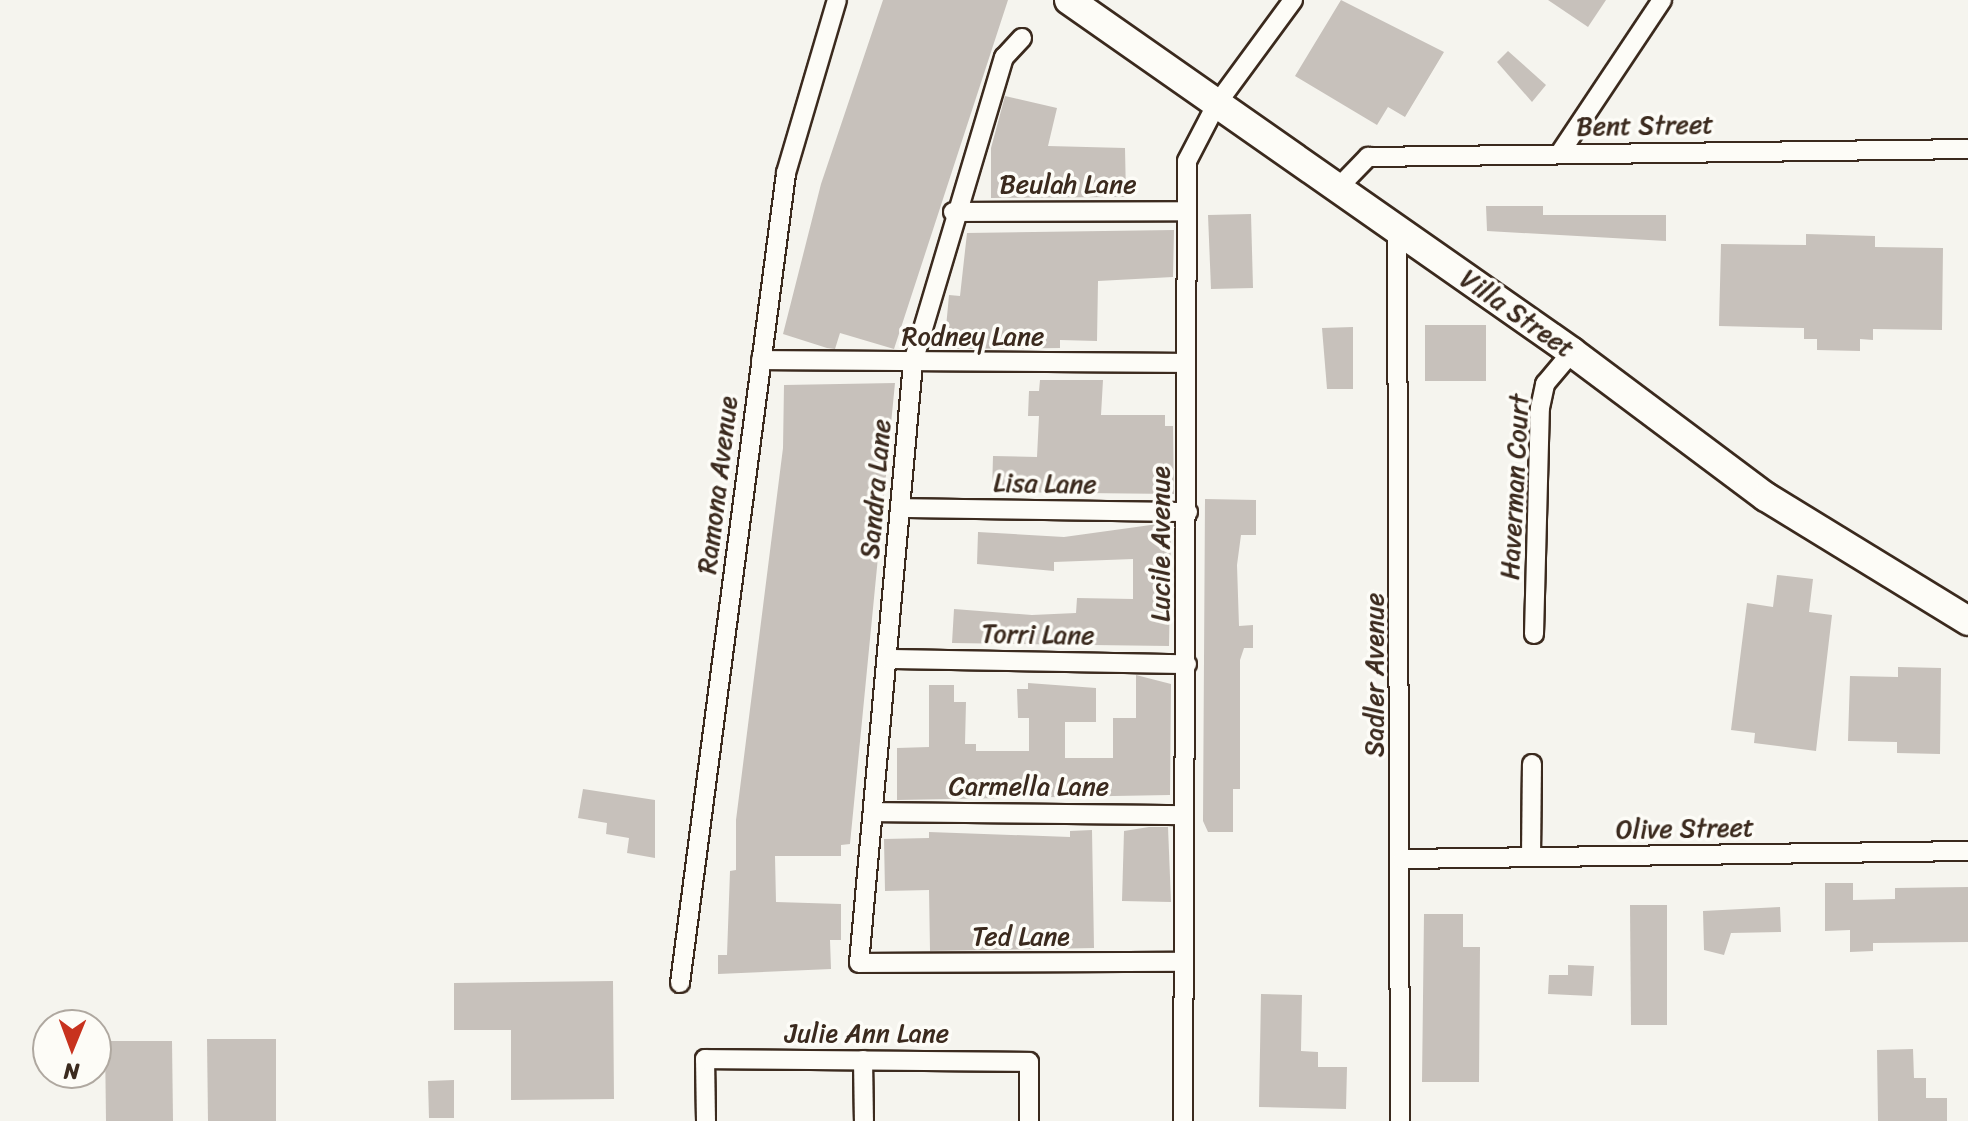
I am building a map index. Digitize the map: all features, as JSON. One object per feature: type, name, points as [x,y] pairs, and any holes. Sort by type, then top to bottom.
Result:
[{"type":"main road","name":"Villa Street","points":[[1069,0],[1572,352],[1766,497],[1968,621]]},
{"type":"street","name":"Ramona Avenue","points":[[680,983],[786,173],[837,0]]},
{"type":"street","name":"Lucile Avenue","points":[[1183,1121],[1183,815],[1188,512],[1184,211],[1187,161],[1216,105],[1293,0]]},
{"type":"street","points":[[1560,153],[1662,0]]},
{"type":"street","name":"Sandra Lane","points":[[859,963],[913,363],[953,212],[1004,57],[1022,38]]},
{"type":"street","name":"Bent Street","points":[[1337,189],[1368,157],[1968,149]]},
{"type":"street","name":"Beulah Lane","points":[[953,212],[1184,211]]},
{"type":"street","name":"Sadler Avenue","points":[[1397,230],[1403,859],[1400,1121]]},
{"type":"street","name":"Haverman Court","points":[[1534,634],[1540,408],[1545,384],[1572,352]]},
{"type":"street","name":"Rodney Lane","points":[[761,360],[1185,363]]},
{"type":"street","name":"Lisa Lane","points":[[900,508],[1188,512]]},
{"type":"street","name":"Torri Lane","points":[[888,659],[1187,664]]},
{"type":"street","points":[[1531,857],[1532,764]]},
{"type":"street","name":"Carmella Lane","points":[[874,812],[1183,815]]},
{"type":"street","name":"Olive Street","points":[[1403,859],[1968,851]]},
{"type":"street","name":"Ted Lane","points":[[859,963],[1184,962]]},
{"type":"street","name":"Julie Ann Lane","points":[[706,1121],[705,1059],[1029,1062],[1029,1121]]},
{"type":"street","points":[[863,1060],[864,1121]]},
{"type":"building","points":[[883,0],[1008,0],[894,349],[840,333],[835,349],[827,348],[783,334],[821,184]]},
{"type":"building","points":[[1341,0],[1444,52],[1405,117],[1388,107],[1377,125],[1295,76]]},
{"type":"building","points":[[1548,0],[1606,0],[1588,27]]},
{"type":"building","points":[[1508,51],[1546,85],[1532,102],[1497,62]]},
{"type":"building","points":[[1005,96],[1057,108],[1048,146],[1125,148],[1126,197],[991,198],[991,148]]},
{"type":"building","points":[[1486,206],[1543,206],[1543,215],[1666,215],[1666,241],[1487,231]]},
{"type":"building","points":[[1251,214],[1253,288],[1211,289],[1208,215]]},
{"type":"building","points":[[1174,230],[1173,277],[1098,281],[1097,341],[1060,340],[1060,348],[944,349],[949,295],[960,296],[967,233]]},
{"type":"building","points":[[1806,234],[1875,236],[1875,247],[1943,248],[1942,330],[1873,329],[1873,340],[1860,339],[1860,351],[1817,350],[1817,339],[1804,339],[1804,328],[1719,326],[1721,244],[1806,245]]},
{"type":"building","points":[[1425,325],[1486,325],[1486,381],[1425,381]]},
{"type":"building","points":[[1353,327],[1353,389],[1327,389],[1322,328]]},
{"type":"building","points":[[1040,380],[1103,380],[1101,415],[1165,415],[1165,426],[1173,426],[1174,494],[992,492],[993,456],[1037,457],[1039,416],[1028,416],[1029,391],[1039,391]]},
{"type":"building","points":[[895,383],[850,844],[841,845],[841,856],[775,856],[776,902],[841,904],[841,940],[830,940],[831,969],[718,974],[718,955],[727,955],[730,871],[736,870],[736,820],[783,448],[784,385]]},
{"type":"building","points":[[1205,499],[1256,500],[1256,535],[1241,535],[1237,565],[1239,626],[1253,625],[1253,648],[1244,648],[1240,660],[1240,789],[1233,789],[1233,832],[1208,832],[1203,821]]},
{"type":"building","points":[[1158,524],[1158,534],[1171,534],[1169,646],[952,643],[954,609],[1032,615],[1076,613],[1077,598],[1133,599],[1133,559],[1054,562],[1054,571],[977,564],[978,532],[1064,537]]},
{"type":"building","points":[[1777,575],[1813,579],[1809,612],[1832,615],[1816,751],[1754,743],[1755,733],[1731,730],[1747,603],[1773,607]]},
{"type":"building","points":[[1898,667],[1941,668],[1940,754],[1897,753],[1897,742],[1848,741],[1850,676],[1898,677]]},
{"type":"building","points":[[1136,675],[1171,684],[1170,795],[897,800],[897,748],[929,747],[929,685],[954,685],[954,702],[966,702],[965,744],[976,744],[976,751],[1029,751],[1029,718],[1018,718],[1017,689],[1028,689],[1028,683],[1096,688],[1096,722],[1065,722],[1065,758],[1113,758],[1113,718],[1136,718]]},
{"type":"building","points":[[583,789],[655,800],[655,858],[627,853],[629,838],[606,834],[607,823],[578,818]]},
{"type":"building","points":[[1168,827],[1171,902],[1122,901],[1124,831]]},
{"type":"building","points":[[1092,830],[1094,948],[930,951],[929,890],[885,891],[884,839],[929,838],[929,832],[1070,837],[1070,831]]},
{"type":"building","points":[[1825,883],[1853,883],[1853,900],[1895,899],[1895,888],[1968,887],[1968,942],[1873,943],[1873,951],[1850,952],[1850,930],[1825,931]]},
{"type":"building","points":[[1630,905],[1667,905],[1667,1025],[1631,1025]]},
{"type":"building","points":[[1780,907],[1781,932],[1731,933],[1724,955],[1704,950],[1703,911]]},
{"type":"building","points":[[1424,914],[1463,914],[1463,947],[1480,947],[1479,1082],[1422,1082]]},
{"type":"building","points":[[1568,965],[1594,966],[1592,996],[1548,994],[1549,975],[1568,975]]},
{"type":"building","points":[[613,981],[614,1099],[511,1100],[511,1030],[454,1030],[454,983]]},
{"type":"building","points":[[1261,994],[1302,995],[1301,1051],[1318,1052],[1318,1067],[1347,1067],[1346,1109],[1259,1107]]},
{"type":"building","points":[[207,1039],[276,1039],[276,1121],[208,1121]]},
{"type":"building","points":[[112,1041],[172,1041],[173,1121],[106,1121],[106,1089],[112,1089]]},
{"type":"building","points":[[1913,1049],[1914,1078],[1926,1078],[1926,1098],[1947,1098],[1947,1121],[1878,1121],[1877,1050]]},
{"type":"building","points":[[454,1080],[454,1118],[429,1118],[428,1081]]}]
